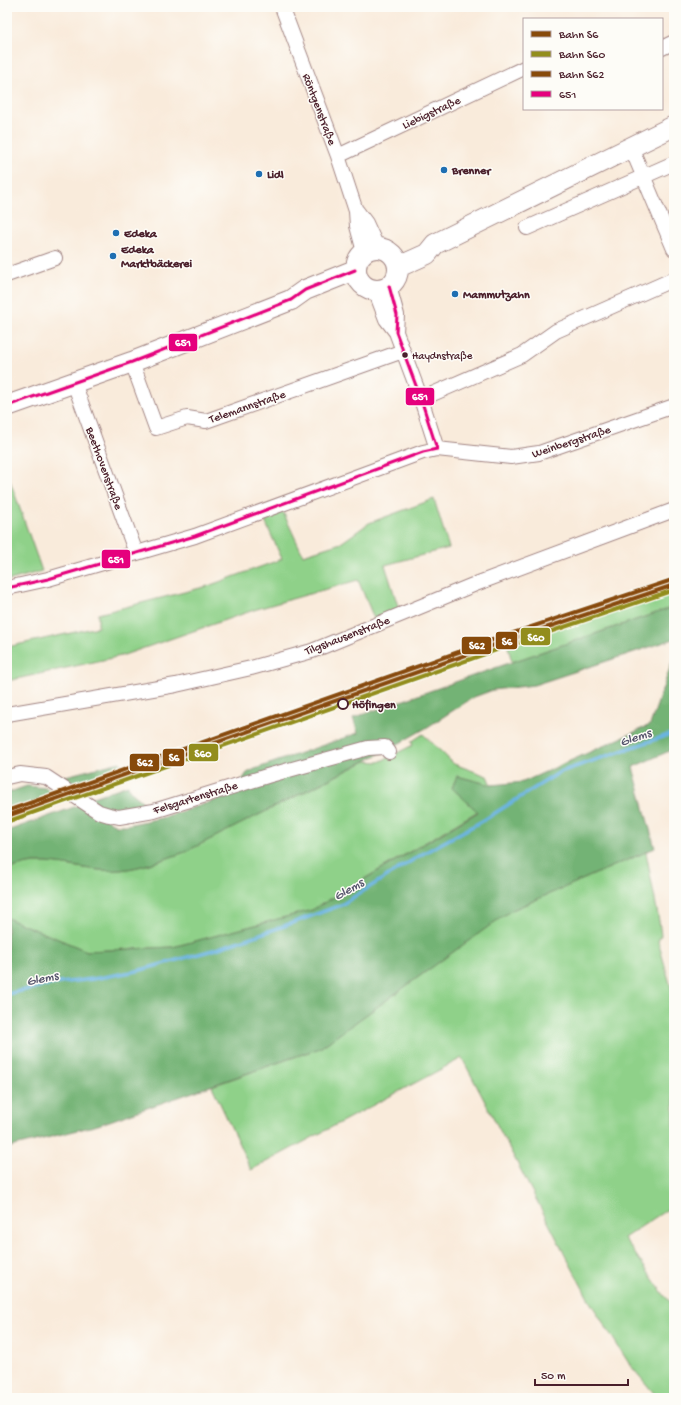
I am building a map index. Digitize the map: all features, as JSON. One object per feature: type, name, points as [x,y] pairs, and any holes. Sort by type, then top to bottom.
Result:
[{"type":"street","name":"Röntgenstraße","points":[[282,7],[338,156],[356,211],[366,223],[383,255]]},
{"type":"street","points":[[663,48],[674,42]]},
{"type":"street","name":"Liebigstraße","points":[[338,156],[523,68]]},
{"type":"street","points":[[437,449],[421,399],[396,332],[386,318],[370,282],[357,261],[383,255],[427,254],[436,244],[674,126]]},
{"type":"street","points":[[631,148],[674,249]]},
{"type":"street","points":[[527,228],[674,163]]},
{"type":"street","points":[[7,406],[132,362],[291,300],[305,290],[396,278],[383,255]]},
{"type":"street","points":[[7,275],[55,258]]},
{"type":"street","points":[[421,399],[522,355],[556,331],[674,278]]},
{"type":"street","name":"Telemannstraße","points":[[132,362],[156,428],[187,418],[206,421],[403,351]]},
{"type":"street","name":"Beethovenstraße","points":[[74,383],[136,553]]},
{"type":"street","name":"Weinbergstraße","points":[[7,588],[48,578],[195,536],[423,452],[437,449],[511,457],[539,453],[674,406]]},
{"type":"street","name":"Tilgshausenstraße","points":[[7,714],[176,685],[251,668],[312,651],[473,585],[674,510]]},
{"type":"street","name":"Felsgartenstraße","points":[[7,777],[20,774],[46,777],[99,812],[119,817],[154,811],[274,773],[368,748],[385,747],[389,752]]},
{"type":"green space","points":[[7,472],[42,571],[7,581]]},
{"type":"green space","points":[[434,499],[449,548],[385,565],[399,609],[375,621],[358,580],[257,609],[121,656],[7,681],[7,647],[98,627],[98,614],[208,586],[282,559],[264,519],[283,512],[303,555],[341,543],[369,523]]},
{"type":"green space","points":[[674,578],[674,607],[512,662],[505,636]]},
{"type":"green space","points":[[674,607],[674,639],[534,685],[493,690],[474,697],[426,728],[389,749],[185,852],[145,865],[120,870],[98,870],[56,864],[34,863],[7,870],[7,831],[80,805],[116,825],[127,825],[161,818],[226,797],[235,790],[247,773],[255,769],[358,733],[353,718]]},
{"type":"green space","points":[[674,656],[674,749],[633,767],[655,848],[510,911],[320,1048],[98,1125],[7,1148],[7,918],[87,951],[173,947],[312,910],[478,812],[452,788],[457,776],[491,785],[523,782],[650,725]]},
{"type":"green space","points":[[423,734],[454,764],[487,776],[491,785],[457,776],[452,788],[478,811],[312,910],[173,947],[87,951],[7,918],[7,870],[27,864],[45,863],[98,870],[120,870],[161,860],[185,852],[366,761],[379,762],[413,745],[411,742]]},
{"type":"green space","points":[[120,762],[124,772],[75,787],[69,785],[62,777]]},
{"type":"green space","points":[[128,785],[130,791],[154,811],[109,815],[91,798]]},
{"type":"green space","points":[[27,786],[46,788],[59,795],[7,813],[7,793]]},
{"type":"green space","points":[[646,852],[661,935],[658,941],[674,998],[674,1205],[624,1238],[664,1295],[674,1306],[674,1398],[658,1398],[630,1365],[590,1302],[462,1058],[251,1170],[212,1086],[320,1048],[510,911]]},
{"type":"waterway","name":"Glems","points":[[7,994],[52,984],[93,979],[137,971],[213,950],[341,905],[424,853],[484,820],[560,772],[674,733]]},
{"type":"rail line","name":"S62","points":[[7,811],[501,637],[672,580]]},
{"type":"rail line","name":"S6","points":[[7,816],[503,642],[674,585]]},
{"type":"rail line","name":"S60","points":[[9,821],[505,647],[674,590]]},
{"type":"transit line","name":"651","points":[[7,406],[132,362],[291,300],[305,290],[355,270]]},
{"type":"transit line","name":"651","points":[[389,286],[397,315],[396,332],[421,399],[437,449]]},
{"type":"transit line","name":"651","points":[[7,588],[48,579],[195,536],[423,452],[437,449]]},
{"type":"place","name":"Brenner","points":[[444,170]]},
{"type":"place","name":"Lidl","points":[[259,174]]},
{"type":"place","name":"Edeka","points":[[116,233]]},
{"type":"place","name":"Edeka Marktbäckerei","points":[[113,256]]},
{"type":"place","name":"Mammutzahn","points":[[455,294]]},
{"type":"place","name":"Haydnstraße","points":[[405,355]]},
{"type":"place","name":"Höfingen","points":[[343,704]]}]
